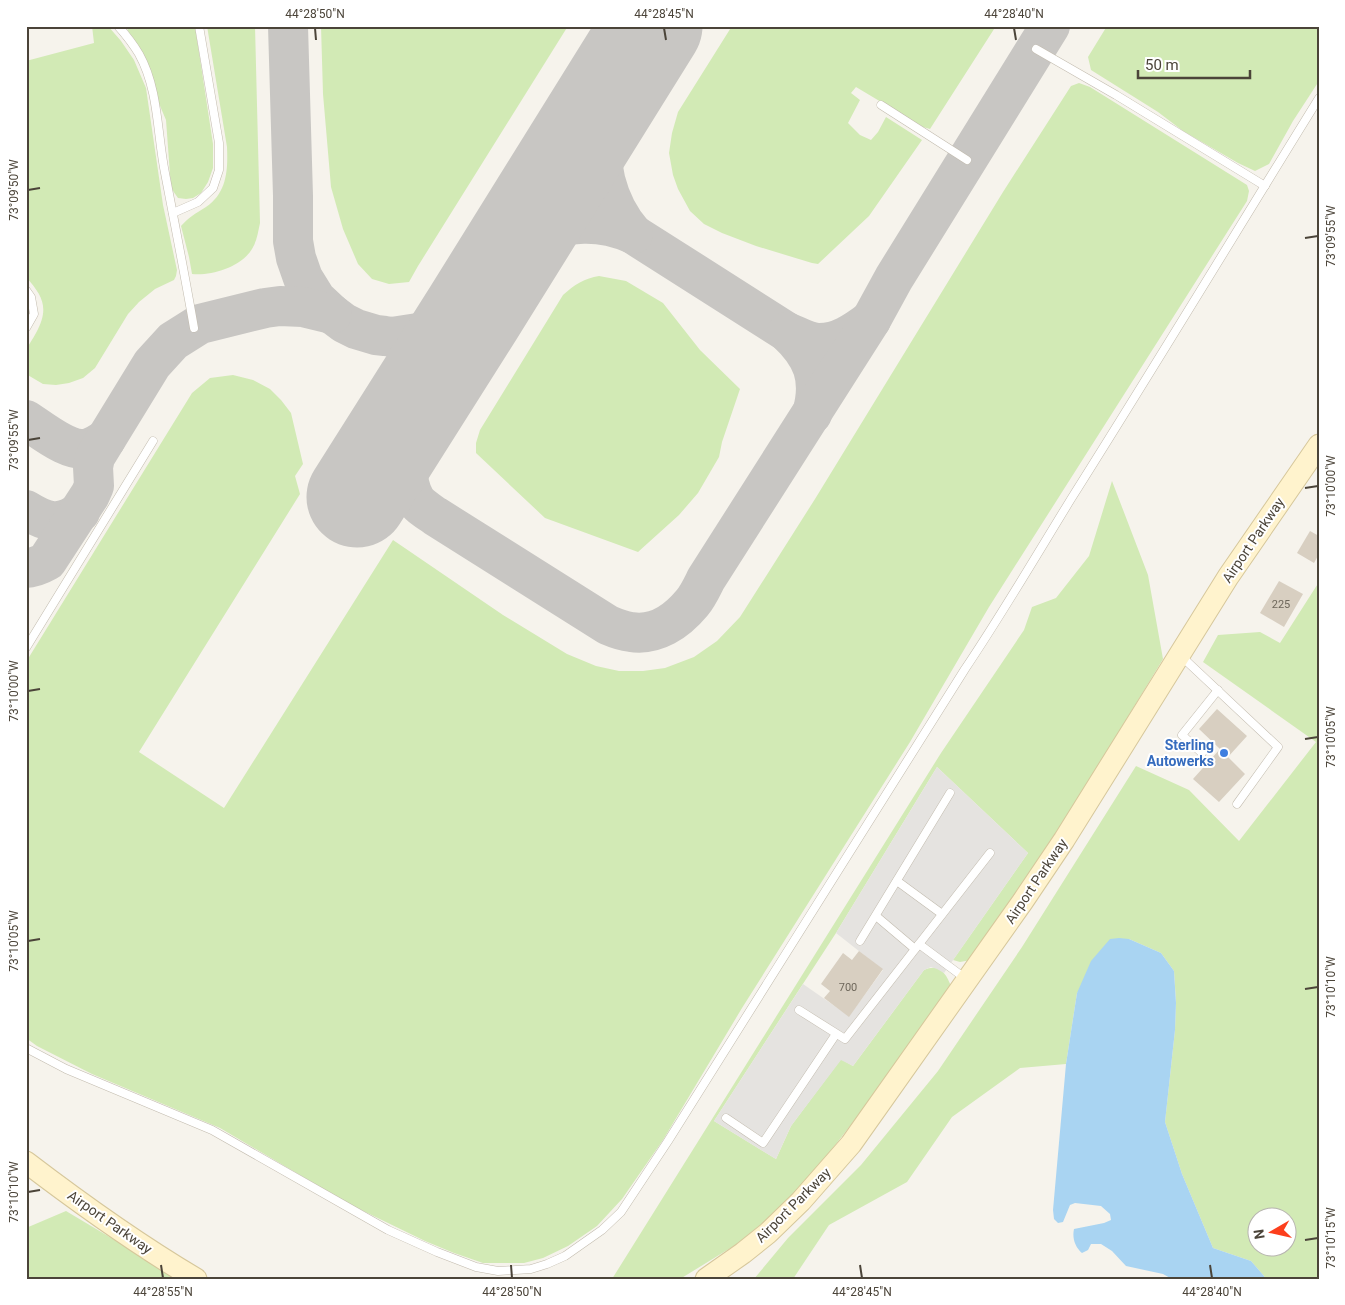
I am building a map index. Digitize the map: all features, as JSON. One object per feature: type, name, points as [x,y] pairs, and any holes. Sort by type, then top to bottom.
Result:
[{"type":"main road","name":"Airport Parkway","points":[[706,1279],[768,1233],[801,1201],[851,1144],[1024,901],[1228,577],[1319,445]]},
{"type":"main road","name":"Airport Parkway","points":[[26,1162],[130,1237],[196,1279]]},
{"type":"lane","points":[[118,26],[139,54],[148,75],[153,94],[164,170],[194,328]]},
{"type":"lane","points":[[173,213],[198,202],[213,188],[219,170],[219,143],[199,26]]},
{"type":"lane","points":[[1036,49],[1116,95],[1265,186]]},
{"type":"lane","points":[[26,1048],[66,1069],[212,1130],[388,1230],[476,1267],[498,1271],[531,1269],[565,1256],[602,1230],[621,1212],[668,1141],[964,669],[994,626],[1319,98]]},
{"type":"lane","points":[[881,106],[967,160]]},
{"type":"lane","points":[[26,290],[31,297],[34,314],[26,328]]},
{"type":"lane","points":[[26,648],[153,440]]},
{"type":"lane","points":[[1179,654],[1278,746],[1237,804]]},
{"type":"lane","points":[[1202,753],[1182,734],[1218,690]]},
{"type":"lane","points":[[860,941],[950,793]]},
{"type":"lane","points":[[799,1010],[845,1039],[990,852]]},
{"type":"lane","points":[[897,881],[942,914]]},
{"type":"lane","points":[[876,916],[968,980]]},
{"type":"lane","points":[[726,1118],[763,1143],[836,1034]]},
{"type":"green space","points":[[92,26],[108,26],[134,60],[146,88],[163,205],[177,270],[174,280],[155,289],[128,314],[95,368],[83,378],[69,383],[43,384],[26,374],[26,351],[40,325],[43,303],[41,297],[26,277],[26,61],[94,43]]},
{"type":"green space","points":[[126,26],[195,26],[213,144],[213,168],[208,182],[201,193],[193,198],[178,198],[171,188],[166,120]]},
{"type":"green space","points":[[207,26],[255,26],[260,223],[254,246],[241,261],[217,272],[192,274],[181,226],[218,195],[225,180],[227,164],[227,147]]},
{"type":"green space","points":[[321,26],[568,26],[409,282],[389,284],[372,279],[358,264],[343,229],[331,187],[323,94]]},
{"type":"green space","points":[[732,26],[996,26],[930,129],[923,127],[856,87],[851,93],[860,100],[848,123],[860,135],[871,140],[886,117],[922,140],[869,216],[818,264],[756,246],[704,224],[690,211],[678,189],[669,153],[678,112]]},
{"type":"green space","points":[[1107,26],[1319,26],[1319,81],[1293,121],[1269,164],[1255,171],[1183,131],[1158,112],[1091,70],[1088,57]]},
{"type":"green space","points":[[1079,83],[1090,87],[1247,185],[1249,191],[1247,201],[989,607],[910,742],[742,1008],[663,1140],[622,1199],[597,1226],[568,1246],[543,1258],[524,1263],[483,1263],[425,1241],[351,1205],[220,1128],[92,1074],[37,1046],[26,1038],[26,662],[192,393],[210,378],[233,375],[253,380],[270,389],[291,413],[303,464],[295,476],[300,494],[139,752],[224,808],[393,540],[503,615],[567,654],[596,666],[619,671],[643,671],[665,668],[694,657],[717,641],[740,617],[815,499],[1003,192],[1071,86]]},
{"type":"green space","points":[[599,276],[626,281],[663,303],[700,350],[740,389],[722,442],[719,457],[698,493],[679,515],[638,552],[545,518],[476,453],[476,443],[480,430],[563,295],[580,282]]},
{"type":"green space","points":[[1112,481],[1148,575],[1163,659],[1066,819],[971,960],[960,962],[953,960],[1028,853],[937,767],[836,933],[714,1121],[776,1159],[791,1126],[841,1059],[853,1066],[924,970],[934,968],[941,970],[951,986],[867,1104],[829,1153],[791,1197],[765,1221],[737,1244],[680,1279],[612,1279],[941,753],[1024,630],[1032,607],[1056,598],[1089,556]]},
{"type":"green space","points":[[1319,582],[1319,1279],[1265,1279],[1251,1261],[1213,1248],[1182,1174],[1165,1122],[1175,1030],[1174,971],[1161,953],[1129,939],[1077,993],[1066,1064],[1020,1068],[952,1117],[907,1182],[829,1225],[793,1279],[754,1279],[788,1238],[861,1165],[938,1071],[1022,947],[1136,766],[1189,790],[1239,841],[1316,742],[1203,662],[1218,635],[1260,632],[1280,643]]},
{"type":"green space","points":[[66,1211],[180,1279],[26,1279],[26,1228]]},
{"type":"shaded area","points":[[937,767],[1028,853],[944,973],[931,967],[924,970],[853,1066],[841,1060],[791,1126],[776,1159],[714,1121],[803,984],[849,1016],[883,970],[836,933]]},
{"type":"water","points":[[1110,939],[1129,939],[1161,953],[1174,971],[1175,1030],[1165,1122],[1182,1174],[1213,1248],[1251,1261],[1265,1279],[1172,1279],[1163,1274],[1126,1266],[1112,1251],[1101,1244],[1091,1244],[1088,1250],[1082,1253],[1076,1245],[1073,1236],[1074,1229],[1111,1220],[1110,1214],[1101,1206],[1075,1203],[1070,1205],[1063,1222],[1058,1223],[1054,1219],[1053,1210],[1066,1064],[1077,993],[1091,961]]},
{"type":"building","points":[[1310,531],[1319,536],[1319,554],[1314,563],[1297,553]]},
{"type":"building","points":[[1279,581],[1303,594],[1284,627],[1260,613]]},
{"type":"building","name":"Sterling Autowerks","points":[[1217,709],[1247,736],[1228,757],[1245,774],[1219,802],[1193,779],[1220,749],[1199,729]]},
{"type":"building","points":[[859,951],[883,969],[849,1017],[824,998],[830,991],[821,984],[843,953],[852,960]]},
{"type":"taxiway","points":[[288,26],[293,241],[296,258],[303,278],[316,299],[344,323],[376,335],[392,337],[431,331],[474,312]]},
{"type":"taxiway","points":[[406,418],[407,470],[411,490],[419,504],[608,625],[625,631],[640,633],[665,626],[680,616],[696,597],[871,320],[894,278],[1050,26]]},
{"type":"taxiway","points":[[503,266],[518,250],[535,237],[559,227],[596,224],[621,229],[633,234],[616,209],[610,195],[605,180],[601,150],[604,120],[614,86]]},
{"type":"taxiway","points":[[633,234],[787,332]]},
{"type":"taxiway","points":[[26,568],[37,566],[47,561],[90,495],[94,486],[93,467],[95,457],[152,364],[173,341],[200,324],[265,308],[280,306],[303,307],[332,314]]},
{"type":"taxiway","points":[[812,414],[816,390],[813,369],[803,350],[787,332],[810,341],[825,343],[846,336],[871,320]]},
{"type":"taxiway","points":[[26,420],[56,440],[73,448],[89,448],[106,439]]},
{"type":"taxiway","points":[[26,510],[40,518],[53,521],[66,519],[80,512]]},
{"type":"runway","points":[[357,497],[652,26]]},
{"type":"place","name":"Sterling Autowerks","points":[[1224,753]]}]
